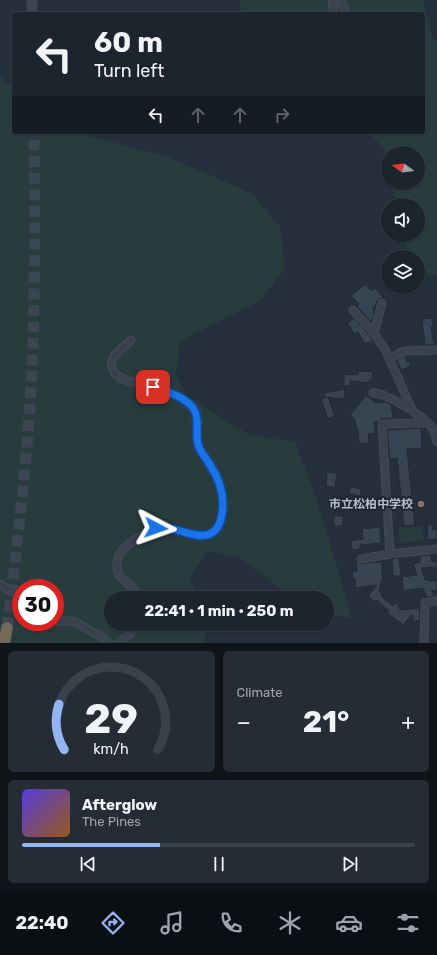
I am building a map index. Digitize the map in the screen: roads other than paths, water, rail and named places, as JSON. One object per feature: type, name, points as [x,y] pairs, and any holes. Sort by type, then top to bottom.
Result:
[{"type":"highway","points":[[5,641],[7,628]]},
{"type":"street","points":[[332,0],[334,12]]},
{"type":"street","points":[[341,0],[346,12]]},
{"type":"street","points":[[374,333],[382,302]]},
{"type":"street","points":[[353,310],[374,333],[389,359],[412,410]]},
{"type":"street","points":[[131,340],[113,358],[112,370],[122,379],[153,387],[175,395],[188,403],[194,409],[197,423],[197,439],[199,449],[219,480],[223,494],[221,522],[216,530],[210,534],[202,536],[167,527],[156,528],[125,547],[119,555],[117,565],[118,573],[123,580],[136,591]]},
{"type":"street","points":[[389,359],[404,351],[437,350]]},
{"type":"street","points":[[373,393],[377,393],[412,410],[431,426],[437,442]]},
{"type":"street","points":[[390,554],[382,424],[428,423]]},
{"type":"street","points":[[361,559],[437,549]]},
{"type":"street","points":[[0,584],[12,591]]},
{"type":"street","points":[[424,643],[425,603],[437,602]]},
{"type":"street","points":[[64,620],[71,620],[77,622],[106,639],[109,643]]},
{"type":"street","points":[[119,643],[132,631]]},
{"type":"tunnel","points":[[32,0],[32,12]]},
{"type":"tunnel","points":[[7,628],[21,505],[31,394],[35,207],[34,134]]},
{"type":"place","name":"市立松柏中学校","points":[[421,504]]}]
